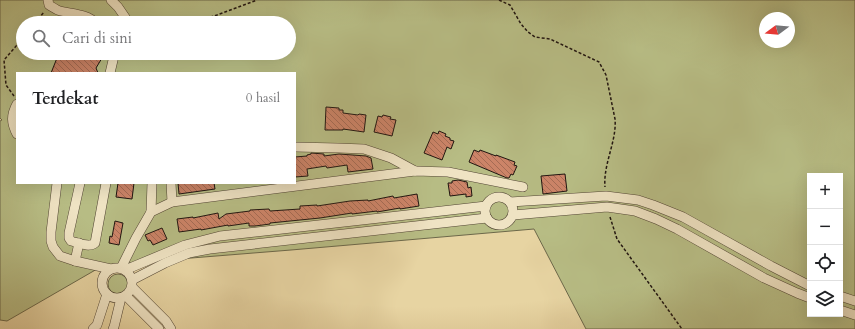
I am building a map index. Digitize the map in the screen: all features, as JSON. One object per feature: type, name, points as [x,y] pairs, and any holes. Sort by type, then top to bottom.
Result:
[{"type":"street","points":[[111,0],[125,16]]},
{"type":"street","points":[[48,2],[59,10],[83,16]]},
{"type":"street","points":[[110,72],[112,60]]},
{"type":"street","points":[[16,106],[12,119],[13,128],[16,132]]},
{"type":"street","points":[[296,147],[364,150],[391,158],[416,170]]},
{"type":"street","points":[[151,212],[172,202],[416,170],[448,172],[522,187]]},
{"type":"street","points":[[57,184],[51,241],[53,247],[60,256],[74,261],[119,269],[129,273],[132,284],[171,329]]},
{"type":"street","points":[[80,184],[69,233],[71,241],[90,246],[95,244],[106,184]]},
{"type":"street","points":[[119,269],[151,212],[152,184]]},
{"type":"street","points":[[170,184],[172,202]]},
{"type":"street","points":[[510,202],[606,196],[638,200],[683,218],[776,270],[807,285]]},
{"type":"street","points":[[606,196],[607,208]]},
{"type":"street","points":[[502,197],[510,202],[514,210],[513,215],[509,222],[501,226],[497,226],[492,224],[486,218],[486,206],[492,199],[502,197]]},
{"type":"street","points":[[159,329],[124,297],[116,298],[107,294],[104,290],[102,281],[107,272],[185,245],[220,236],[486,206]]},
{"type":"street","points":[[513,215],[607,208],[635,211],[656,218],[764,278],[797,294],[807,297]]},
{"type":"street","points":[[113,329],[124,297],[129,292],[132,284],[165,263],[189,253],[210,249],[486,218]]},
{"type":"street","points":[[74,261],[79,243]]},
{"type":"street","points":[[93,329],[97,325],[107,294]]},
{"type":"street","points":[[843,297],[855,301]]},
{"type":"street","points":[[843,311],[855,314]]},
{"type":"path","points":[[210,16],[217,15],[257,0]]},
{"type":"path","points":[[500,0],[510,5],[521,24],[535,37],[550,39],[599,62],[606,75],[616,127],[606,168],[606,196]]},
{"type":"path","points":[[39,16],[48,2]]},
{"type":"path","points":[[16,46],[4,60],[6,85],[16,100]]},
{"type":"path","points":[[607,208],[617,238],[682,329]]},
{"type":"green space","points":[[0,0],[855,0],[855,329],[586,329],[534,229],[104,265],[7,321],[0,320],[0,121],[2,120],[0,118]]},
{"type":"green space","points":[[114,274],[122,274],[128,280],[128,288],[122,294],[114,294],[108,288],[108,280]]},
{"type":"building","points":[[56,60],[101,60],[96,68],[98,72],[51,72]]},
{"type":"building","points":[[326,107],[339,108],[339,110],[343,110],[343,113],[366,115],[364,132],[343,129],[325,130]]},
{"type":"building","points":[[383,115],[391,117],[390,119],[396,120],[392,136],[374,132],[378,116],[382,117]]},
{"type":"building","points":[[439,131],[446,134],[445,136],[450,138],[450,140],[454,141],[451,149],[447,147],[442,160],[424,153],[433,132],[438,134]]},
{"type":"building","points":[[474,150],[479,152],[480,150],[515,162],[514,165],[517,166],[513,175],[511,174],[509,178],[507,178],[469,162]]},
{"type":"building","points":[[311,154],[324,154],[324,156],[339,154],[366,156],[371,158],[373,169],[348,172],[347,165],[327,168],[326,166],[307,169],[308,176],[296,177],[296,157]]},
{"type":"building","points":[[565,174],[567,191],[543,194],[541,176]]},
{"type":"building","points":[[458,180],[467,182],[468,188],[471,187],[472,196],[466,197],[466,194],[450,196],[448,183]]},
{"type":"building","points":[[118,184],[134,184],[132,199],[116,197]]},
{"type":"building","points":[[178,184],[214,184],[215,189],[179,194]]},
{"type":"building","points":[[417,194],[419,206],[255,226],[249,226],[249,223],[179,232],[177,219],[193,218],[218,213],[219,219],[226,214],[250,210],[269,209],[270,211],[300,209],[300,206],[317,206],[350,201],[368,201],[393,196],[394,198]]},
{"type":"building","points":[[115,221],[123,223],[119,245],[109,243],[110,236],[112,237]]},
{"type":"building","points":[[162,228],[167,239],[153,245],[150,240],[148,241],[145,235]]}]
